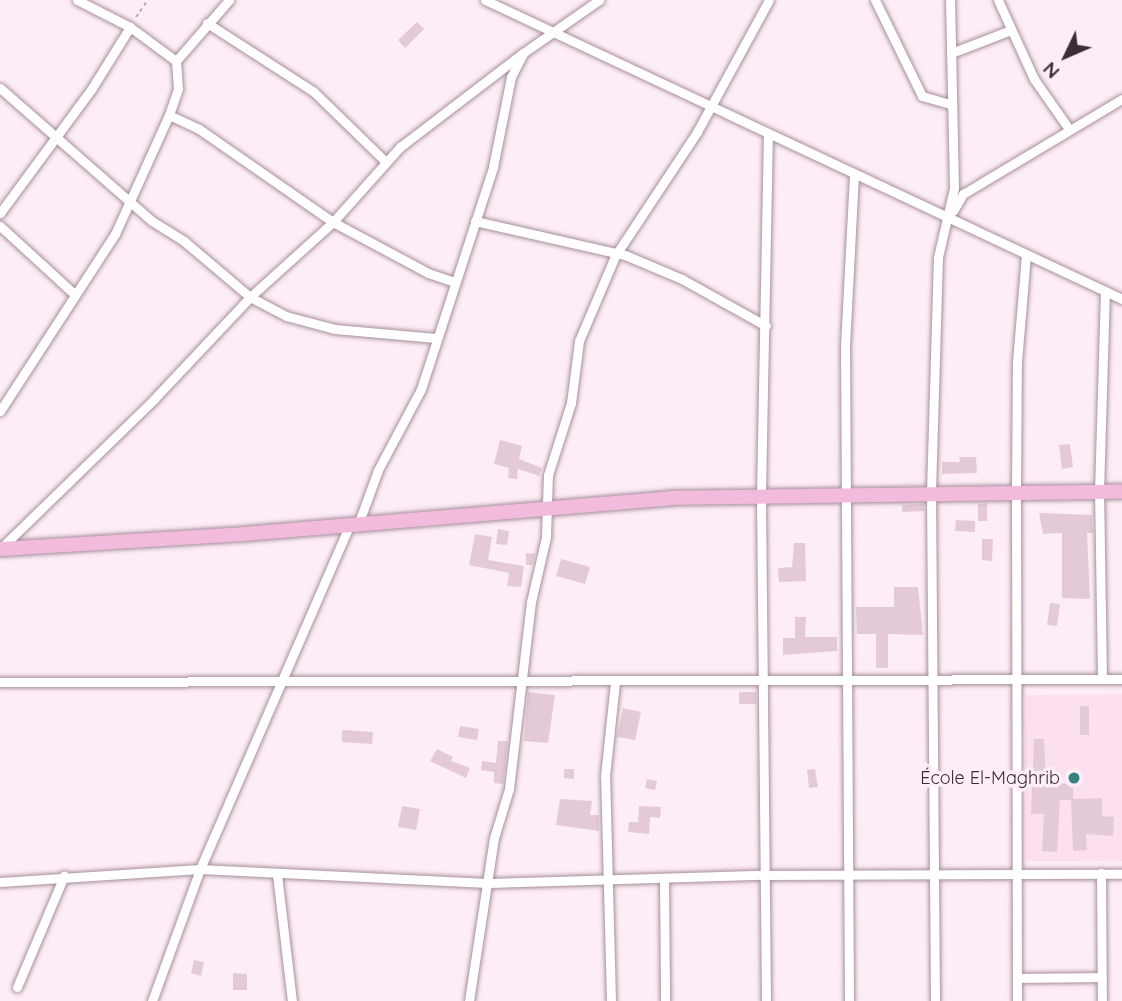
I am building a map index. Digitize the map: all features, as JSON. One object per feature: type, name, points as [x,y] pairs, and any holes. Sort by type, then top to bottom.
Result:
[{"type":"main road","points":[[0,549],[244,534],[355,522],[761,494],[1122,492]]},
{"type":"street","points":[[77,0],[130,27],[176,61]]},
{"type":"street","points":[[0,411],[3,399],[115,234],[169,115],[177,89],[176,61],[206,23],[229,0]]},
{"type":"street","points":[[485,0],[1122,299]]},
{"type":"street","points":[[0,549],[154,399],[250,297],[333,222],[386,162],[457,100],[523,53],[548,31],[599,0]]},
{"type":"street","points":[[469,1001],[494,838],[509,789],[548,508],[548,475],[571,403],[579,341],[615,256],[710,107],[769,0]]},
{"type":"street","points":[[875,0],[922,96],[950,104]]},
{"type":"street","points":[[935,1001],[931,492],[938,257],[954,188],[950,104],[950,0]]},
{"type":"street","points":[[998,0],[1034,79],[1069,129]]},
{"type":"street","points":[[206,23],[314,92],[386,162]]},
{"type":"street","points":[[0,213],[56,138],[130,27]]},
{"type":"street","points":[[951,53],[1011,30]]},
{"type":"street","points":[[152,1001],[200,869],[280,679],[378,470],[421,389],[493,167],[511,77],[523,53]]},
{"type":"street","points":[[0,88],[129,200],[250,297],[286,316],[335,329],[436,338]]},
{"type":"street","points":[[948,219],[963,194],[1122,99]]},
{"type":"street","points":[[169,115],[199,129],[333,222],[428,273],[454,282]]},
{"type":"street","points":[[765,1001],[761,494],[768,135]]},
{"type":"street","points":[[849,1001],[845,333],[854,174]]},
{"type":"street","points":[[475,221],[615,256],[625,255],[682,279],[766,326]]},
{"type":"street","points":[[0,226],[73,293]]},
{"type":"street","points":[[1017,1001],[1016,492],[1021,272],[1026,254]]},
{"type":"street","points":[[1102,679],[1099,492],[1105,291]]},
{"type":"street","points":[[0,682],[280,679],[764,683],[1122,679]]},
{"type":"street","points":[[611,1001],[611,879],[605,776],[615,683]]},
{"type":"street","points":[[0,882],[200,869],[488,883],[762,875],[1122,874]]},
{"type":"street","points":[[1101,873],[1102,1001]]},
{"type":"street","points":[[276,874],[292,1001]]},
{"type":"street","points":[[17,987],[64,876]]},
{"type":"street","points":[[664,878],[664,1001]]},
{"type":"street","points":[[1017,978],[1101,977]]},
{"type":"path","points":[[130,27],[148,0]]},
{"type":"shaded area","name":"École El-Maghrib","points":[[1122,694],[1122,861],[1026,861],[1026,695]]},
{"type":"building","points":[[417,22],[424,29],[405,48],[398,40]]},
{"type":"building","points":[[500,440],[522,446],[519,459],[542,468],[539,476],[518,469],[517,479],[508,478],[509,468],[494,464]]},
{"type":"building","points":[[1070,444],[1073,467],[1062,469],[1059,445]]},
{"type":"building","points":[[959,457],[976,457],[977,473],[942,474],[942,462],[960,462]]},
{"type":"building","points":[[987,503],[987,521],[978,521],[978,504]]},
{"type":"building","points":[[924,504],[924,511],[902,512],[902,505]]},
{"type":"building","points":[[1039,513],[1092,515],[1093,533],[1087,533],[1090,599],[1062,598],[1062,533],[1043,534]]},
{"type":"building","points":[[956,520],[975,521],[975,532],[955,531]]},
{"type":"building","points":[[498,529],[509,531],[507,545],[496,544]]},
{"type":"building","points":[[475,534],[492,537],[488,560],[524,566],[521,587],[507,586],[509,573],[469,565]]},
{"type":"building","points":[[982,539],[993,539],[992,561],[982,560]]},
{"type":"building","points":[[794,543],[805,543],[806,581],[779,582],[778,568],[792,567]]},
{"type":"building","points":[[526,553],[535,554],[532,565],[526,565]]},
{"type":"building","points":[[561,559],[590,567],[585,584],[556,576]]},
{"type":"building","points":[[894,587],[918,587],[923,635],[888,634],[888,668],[876,668],[876,634],[857,634],[856,607],[894,607]]},
{"type":"building","points":[[1050,603],[1060,604],[1057,626],[1047,625]]},
{"type":"building","points":[[795,617],[806,617],[805,637],[837,637],[837,651],[783,655],[783,638],[795,638]]},
{"type":"building","points":[[528,692],[555,695],[548,743],[524,741]]},
{"type":"building","points":[[739,692],[756,692],[756,704],[739,704]]},
{"type":"building","points":[[1080,706],[1089,706],[1089,735],[1080,735]]},
{"type":"building","points":[[623,708],[641,712],[635,740],[617,737]]},
{"type":"building","points":[[460,726],[479,729],[477,740],[458,737]]},
{"type":"building","points":[[342,730],[373,732],[372,744],[342,742]]},
{"type":"building","points":[[1034,739],[1044,739],[1046,783],[1073,784],[1073,799],[1102,798],[1102,816],[1114,817],[1113,836],[1086,834],[1087,850],[1073,851],[1071,800],[1060,800],[1057,852],[1042,851],[1044,814],[1031,814]]},
{"type":"building","points":[[498,741],[508,741],[503,784],[494,783],[494,772],[481,770],[482,761],[496,763]]},
{"type":"building","points":[[437,749],[453,757],[451,761],[470,768],[466,778],[430,761]]},
{"type":"building","points":[[564,769],[574,769],[574,779],[564,778]]},
{"type":"building","points":[[815,769],[818,787],[809,788],[807,770]]},
{"type":"building","points":[[647,779],[657,781],[655,790],[645,788]]},
{"type":"building","points":[[560,799],[592,801],[590,815],[599,815],[599,831],[556,825]]},
{"type":"building","points":[[402,806],[420,809],[416,830],[398,827]]},
{"type":"building","points":[[639,806],[661,807],[660,818],[650,817],[649,834],[628,832],[629,822],[638,822]]},
{"type":"building","points":[[194,960],[204,962],[201,976],[191,973]]},
{"type":"building","points":[[233,973],[247,974],[247,990],[233,990]]},
{"type":"place","name":"École El-Maghrib","points":[[1074,778]]}]
